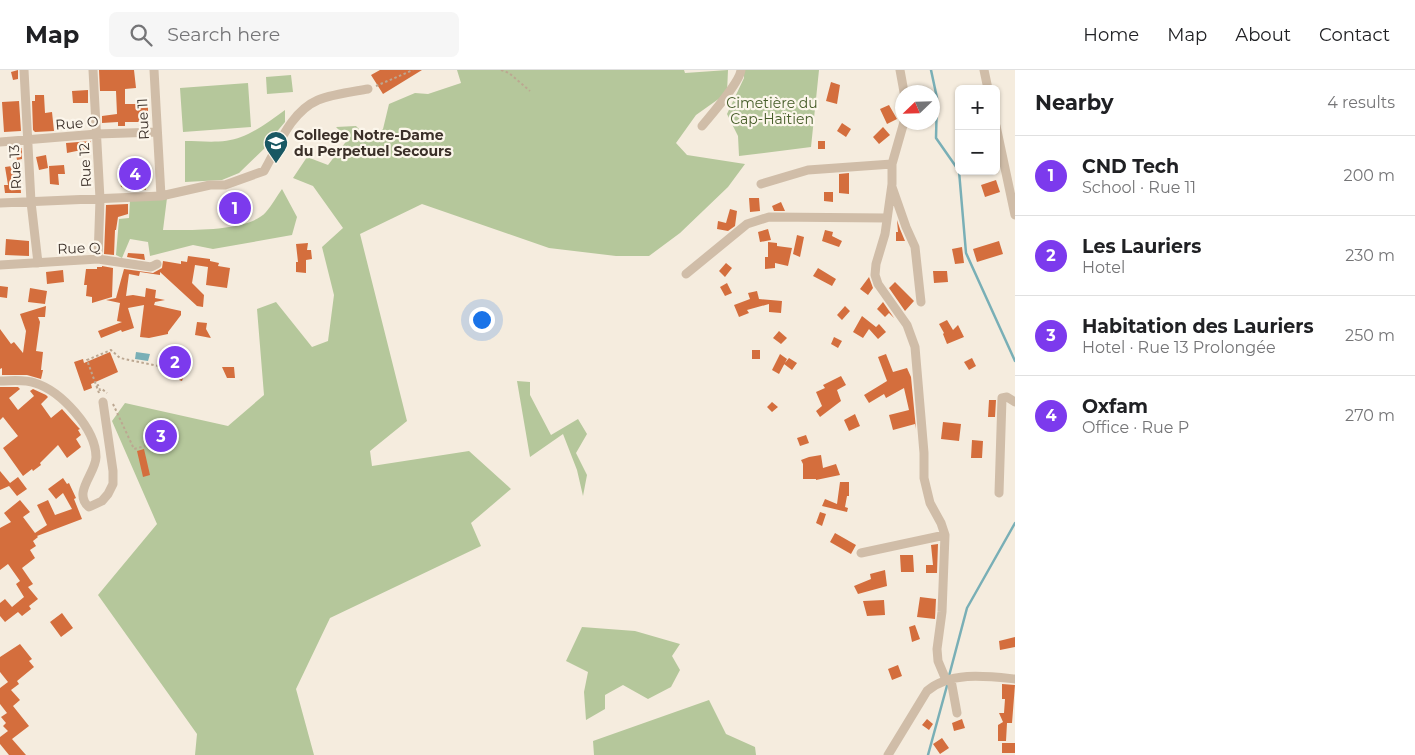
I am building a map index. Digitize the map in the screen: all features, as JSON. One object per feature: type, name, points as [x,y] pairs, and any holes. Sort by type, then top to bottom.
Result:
[{"type":"street","name":"Rue 13","points":[[24,70],[31,202],[38,263]]},
{"type":"street","name":"Rue 12","points":[[93,70],[100,199],[98,259]]},
{"type":"street","name":"Rue 11","points":[[154,70],[161,196]]},
{"type":"street","points":[[702,126],[729,91],[741,70]]},
{"type":"street","points":[[900,70],[903,85]]},
{"type":"street","points":[[984,70],[987,85]]},
{"type":"street","points":[[0,203],[161,196],[210,185],[225,185],[264,170],[287,128],[305,109],[317,100],[345,92],[368,89]]},
{"type":"street","points":[[902,130],[892,164],[892,184],[885,234],[874,275],[878,284],[907,325],[915,347],[924,453],[924,478],[930,503],[945,535],[942,612],[937,649],[938,661],[948,680],[957,713]]},
{"type":"street","points":[[997,130],[1015,215]]},
{"type":"street","name":"Rue O","points":[[0,142],[97,134],[157,132]]},
{"type":"street","points":[[761,184],[808,170],[892,164]]},
{"type":"street","points":[[892,184],[906,227],[915,247],[921,302]]},
{"type":"street","points":[[686,274],[747,224],[758,220],[769,217],[887,218]]},
{"type":"street","name":"Rue Q","points":[[0,266],[98,259],[151,267],[157,264]]},
{"type":"street","points":[[0,381],[20,380],[37,383],[66,404],[87,426],[95,445],[96,455],[96,463],[83,493],[84,502],[89,507],[102,501],[113,484],[108,400]]},
{"type":"street","points":[[999,493],[1002,398],[1007,397],[1015,402]]},
{"type":"street","points":[[861,553],[945,535]]},
{"type":"street","points":[[888,755],[927,691],[934,685],[948,680],[980,676],[1015,679]]},
{"type":"path","points":[[368,89],[413,70]]},
{"type":"path","points":[[501,70],[509,73],[530,91]]},
{"type":"path","points":[[108,400],[96,386],[87,360],[111,350],[120,358],[158,366]]},
{"type":"path","points":[[96,386],[98,385],[100,390],[102,389],[134,448],[144,446]]},
{"type":"green space","points":[[457,70],[684,70],[685,73],[728,70],[727,93],[696,115],[676,143],[687,155],[745,164],[728,187],[680,233],[649,256],[616,256],[549,248],[422,204],[360,234],[407,421],[370,451],[372,466],[469,451],[511,489],[471,523],[481,546],[330,618],[296,689],[314,755],[195,755],[197,734],[98,595],[157,524],[112,421],[125,403],[228,426],[264,395],[257,309],[276,302],[312,347],[328,341],[334,295],[322,247],[343,228],[313,186],[293,178],[307,157],[328,165],[348,139],[336,127],[356,126],[369,139],[383,129],[389,104],[415,93],[428,94],[461,83]]},
{"type":"green space","name":"Cimetière du Cap-Haïtien","points":[[744,70],[819,70],[811,147],[739,156],[738,136],[727,114],[744,78]]},
{"type":"green space","points":[[291,75],[293,92],[267,94],[266,77]]},
{"type":"green space","points":[[248,83],[251,127],[183,132],[180,88]]},
{"type":"green space","points":[[285,110],[285,122],[269,144],[239,173],[222,180],[185,182],[185,141],[228,141],[247,135]]},
{"type":"green space","points":[[282,189],[297,217],[292,235],[213,249],[193,245],[150,256],[148,242],[130,239],[122,258],[116,255],[119,219],[129,218],[130,200],[167,198],[163,230],[217,228],[258,219],[266,212]]},
{"type":"green space","points":[[517,381],[530,382],[530,395],[551,435],[578,419],[587,434],[576,453],[587,475],[583,496],[577,470],[563,434],[530,457]]},
{"type":"green space","points":[[582,627],[635,631],[680,644],[672,656],[680,670],[671,687],[648,699],[623,685],[605,695],[605,709],[586,720],[584,692],[588,672],[566,661]]},
{"type":"green space","points":[[709,700],[726,734],[755,747],[756,755],[594,755],[593,741]]},
{"type":"water","points":[[136,352],[150,354],[148,361],[135,359]]},
{"type":"building","points":[[18,70],[18,79],[13,80],[11,72]]},
{"type":"building","points":[[99,70],[134,70],[136,88],[125,89],[125,104],[148,104],[148,122],[125,122],[125,126],[118,126],[118,122],[102,123],[102,116],[117,114],[116,91],[100,91]]},
{"type":"building","points":[[380,70],[422,70],[383,94],[371,75]]},
{"type":"building","points":[[831,82],[840,85],[837,104],[826,101]]},
{"type":"building","points":[[88,90],[88,103],[73,103],[72,91]]},
{"type":"building","points":[[35,95],[44,95],[45,113],[52,112],[54,131],[35,132],[33,130],[32,101],[35,101]]},
{"type":"building","points":[[19,101],[21,131],[4,132],[2,102]]},
{"type":"building","points":[[889,105],[895,116],[895,120],[887,124],[880,109]]},
{"type":"building","points":[[842,123],[851,129],[846,137],[837,131]]},
{"type":"building","points":[[883,127],[890,135],[879,144],[873,137]]},
{"type":"building","points":[[91,141],[91,148],[67,153],[66,143]]},
{"type":"building","points":[[818,141],[825,141],[825,149],[818,149]]},
{"type":"building","points":[[22,148],[22,159],[17,160],[15,149]]},
{"type":"building","points":[[46,155],[48,168],[39,170],[36,157]]},
{"type":"building","points":[[19,165],[21,193],[5,193],[4,185],[8,185],[5,167]]},
{"type":"building","points":[[64,165],[65,174],[58,174],[59,185],[50,184],[49,166]]},
{"type":"building","points":[[118,167],[144,168],[146,190],[121,187]]},
{"type":"building","points":[[849,173],[849,194],[839,193],[839,174]]},
{"type":"building","points":[[996,180],[1000,192],[985,197],[981,185]]},
{"type":"building","points":[[824,192],[833,192],[833,202],[824,201]]},
{"type":"building","points":[[749,198],[759,198],[760,211],[750,212]]},
{"type":"building","points":[[781,202],[785,211],[774,211],[772,206]]},
{"type":"building","points":[[128,204],[128,214],[118,217],[115,230],[114,255],[104,254],[106,205]]},
{"type":"building","points":[[730,209],[737,211],[735,226],[728,231],[717,229],[718,221],[726,223]]},
{"type":"building","points":[[897,220],[905,241],[896,241],[896,232],[898,232]]},
{"type":"building","points":[[768,229],[771,240],[760,242],[758,232]]},
{"type":"building","points":[[825,230],[833,232],[832,236],[842,241],[839,247],[822,241]]},
{"type":"building","points":[[797,235],[804,237],[800,257],[793,254]]},
{"type":"building","points":[[6,239],[29,241],[29,256],[5,255]]},
{"type":"building","points":[[999,241],[1003,254],[977,262],[973,249]]},
{"type":"building","points":[[768,242],[777,243],[777,246],[792,248],[788,266],[775,263],[775,268],[765,269],[765,257],[768,257]]},
{"type":"building","points":[[308,243],[307,250],[311,250],[312,259],[306,260],[306,273],[296,272],[296,262],[298,262],[296,244]]},
{"type":"building","points":[[962,247],[964,263],[955,264],[952,249]]},
{"type":"building","points":[[128,253],[144,254],[145,260],[127,257]]},
{"type":"building","points":[[188,256],[210,259],[210,261],[219,263],[218,266],[230,268],[227,288],[206,285],[208,267],[195,265],[192,283],[204,295],[203,307],[197,306],[160,272],[160,275],[140,272],[139,276],[129,274],[126,296],[145,297],[146,288],[156,290],[155,298],[165,300],[155,302],[154,305],[181,311],[181,315],[168,334],[149,338],[140,337],[144,305],[128,308],[134,328],[122,332],[121,330],[101,338],[98,331],[122,322],[117,321],[120,303],[106,300],[116,298],[124,269],[153,273],[162,268],[163,261],[181,264],[181,261],[187,262]]},
{"type":"building","points":[[726,263],[732,268],[725,277],[719,271]]},
{"type":"building","points":[[97,267],[113,268],[112,297],[92,303],[92,297],[86,296],[87,285],[84,285],[86,269],[97,269]]},
{"type":"building","points":[[818,268],[836,279],[832,286],[813,276]]},
{"type":"building","points":[[63,270],[64,282],[47,284],[46,272]]},
{"type":"building","points":[[933,271],[947,271],[948,282],[934,283]]},
{"type":"building","points":[[869,277],[873,288],[868,295],[860,289]]},
{"type":"building","points":[[895,282],[914,301],[905,311],[889,288]]},
{"type":"building","points":[[727,283],[732,293],[725,296],[720,287]]},
{"type":"building","points":[[0,286],[8,287],[7,298],[0,297]]},
{"type":"building","points":[[30,288],[47,291],[45,304],[28,302]]},
{"type":"building","points":[[757,291],[759,299],[782,301],[781,313],[769,312],[769,304],[747,310],[749,313],[739,317],[734,305],[750,299],[748,293]]},
{"type":"building","points":[[883,302],[894,318],[889,313],[885,317],[877,309]]},
{"type":"building","points":[[46,306],[45,317],[38,317],[40,322],[36,351],[43,352],[41,379],[27,375],[2,375],[2,368],[0,369],[0,329],[11,344],[14,342],[23,353],[26,331],[20,314]]},
{"type":"building","points":[[845,306],[850,311],[842,320],[837,315]]},
{"type":"building","points":[[862,316],[876,327],[879,324],[886,332],[878,339],[869,329],[863,338],[853,332]]},
{"type":"building","points":[[947,320],[953,330],[958,325],[964,337],[947,344],[939,324]]},
{"type":"building","points":[[197,322],[207,323],[206,329],[211,338],[195,335]]},
{"type":"building","points":[[779,331],[787,338],[781,344],[773,338]]},
{"type":"building","points":[[834,337],[842,341],[838,348],[831,344]]},
{"type":"building","points":[[752,350],[760,350],[760,359],[752,359]]},
{"type":"building","points":[[110,352],[118,372],[91,384],[92,388],[84,391],[74,362],[83,359],[84,363]]},
{"type":"building","points":[[165,353],[190,358],[182,381],[179,380],[180,370],[160,366]]},
{"type":"building","points":[[780,354],[787,359],[779,374],[772,370]]},
{"type":"building","points":[[886,354],[893,372],[907,368],[911,377],[916,429],[915,424],[893,430],[889,415],[909,410],[904,388],[886,398],[884,394],[869,403],[864,395],[887,381],[878,357]]},
{"type":"building","points":[[789,358],[797,363],[792,370],[784,364]]},
{"type":"building","points":[[972,358],[976,366],[969,370],[964,362]]},
{"type":"building","points":[[222,367],[234,367],[235,378],[227,378]]},
{"type":"building","points":[[841,376],[846,385],[837,390],[841,401],[820,417],[816,411],[822,406],[816,392],[825,388],[823,385]]},
{"type":"building","points":[[0,387],[18,387],[20,389],[9,398],[18,410],[34,396],[30,391],[33,389],[46,395],[48,397],[41,404],[51,418],[62,409],[80,429],[78,430],[81,435],[76,439],[81,447],[67,458],[58,445],[40,463],[41,465],[23,476],[3,448],[18,436],[3,417],[0,420]]},
{"type":"building","points":[[989,400],[996,400],[995,417],[988,417]]},
{"type":"building","points":[[772,402],[778,407],[772,412],[767,407]]},
{"type":"building","points":[[855,414],[860,426],[849,431],[844,420]]},
{"type":"building","points":[[943,422],[961,424],[959,441],[941,439]]},
{"type":"building","points":[[806,435],[809,443],[800,446],[797,438]]},
{"type":"building","points":[[972,440],[983,441],[982,458],[971,458]]},
{"type":"building","points":[[144,449],[150,475],[143,477],[137,451]]},
{"type":"building","points":[[821,455],[823,468],[836,464],[840,475],[816,480],[803,479],[803,464],[801,460]]},
{"type":"building","points":[[0,471],[10,483],[18,477],[27,489],[17,496],[9,486],[0,490]]},
{"type":"building","points":[[63,478],[67,484],[69,483],[76,498],[74,499],[82,519],[37,536],[33,541],[36,546],[30,550],[35,558],[22,568],[33,584],[28,587],[38,599],[29,606],[31,609],[22,616],[18,612],[5,622],[0,616],[0,603],[5,599],[12,607],[24,597],[16,584],[20,581],[8,564],[0,570],[0,528],[11,522],[4,513],[20,500],[30,512],[23,517],[35,533],[47,525],[37,505],[48,500],[55,515],[72,509],[63,493],[56,499],[48,489]]},
{"type":"building","points":[[840,482],[849,482],[849,496],[847,496],[845,507],[848,508],[847,512],[822,506],[825,499],[837,504]]},
{"type":"building","points":[[820,512],[826,514],[822,526],[816,523]]},
{"type":"building","points":[[835,533],[856,545],[851,554],[830,542]]},
{"type":"building","points":[[938,544],[937,573],[926,573],[926,565],[933,565],[931,545]]},
{"type":"building","points":[[900,555],[913,555],[914,572],[901,572]]},
{"type":"building","points":[[885,570],[887,586],[858,594],[854,586],[871,579],[870,574]]},
{"type":"building","points":[[920,597],[936,599],[935,619],[917,617]]},
{"type":"building","points":[[884,600],[885,615],[867,616],[863,601]]},
{"type":"building","points":[[62,613],[73,628],[61,637],[50,622]]},
{"type":"building","points":[[915,625],[920,639],[912,642],[909,627]]},
{"type":"building","points":[[1015,637],[1015,647],[1000,650],[999,641]]},
{"type":"building","points":[[20,644],[32,659],[29,661],[34,667],[17,681],[19,684],[11,690],[20,700],[13,706],[29,726],[12,739],[26,755],[9,755],[0,744],[0,737],[8,731],[3,726],[6,723],[1,717],[7,713],[0,704],[0,688],[8,682],[0,672],[0,657]]},
{"type":"building","points":[[898,665],[902,676],[892,680],[888,669]]},
{"type":"building","points":[[1002,684],[1015,685],[1012,723],[1007,723],[1006,741],[998,741],[998,725],[1003,722],[999,713],[1004,713],[1005,699],[1002,699]]},
{"type":"building","points":[[927,719],[933,724],[929,730],[922,725]]},
{"type":"building","points":[[962,719],[965,728],[954,731],[952,723]]},
{"type":"building","points":[[942,738],[949,748],[940,754],[933,744]]},
{"type":"building","points":[[1002,743],[1015,743],[1015,753],[1002,753]]},
{"type":"waterway","points":[[931,70],[937,98],[936,138],[955,165]]},
{"type":"waterway","points":[[959,175],[966,253],[1015,361]]},
{"type":"waterway","points":[[949,676],[967,608],[1015,523]]},
{"type":"waterway","points":[[928,755],[948,682]]},
{"type":"place","name":"College Notre-Dame du Perpetuel Secours","points":[[276,164]]},
{"type":"place","name":"Oxfam","points":[[135,174]]},
{"type":"place","name":"CND Tech","points":[[235,208]]},
{"type":"place","name":"Les Lauriers","points":[[175,362]]},
{"type":"place","name":"Habitation des Lauriers","points":[[161,436]]}]
